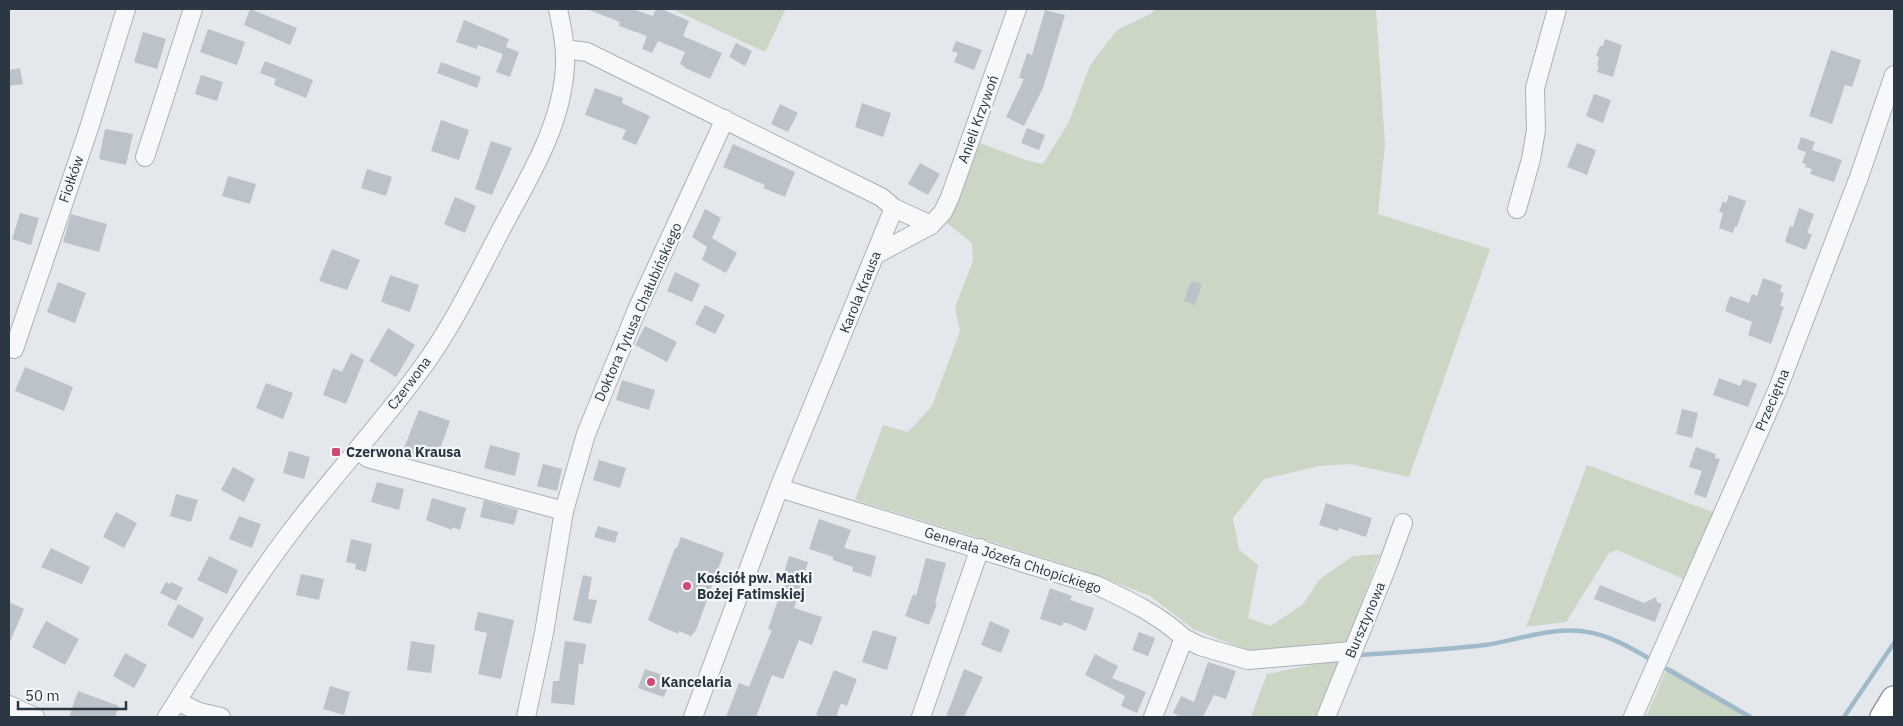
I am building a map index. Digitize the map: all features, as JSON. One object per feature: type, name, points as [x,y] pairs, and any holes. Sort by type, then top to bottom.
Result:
[{"type":"highway","points":[[1883,717],[1894,699]]},
{"type":"street","name":"Fiołków","points":[[14,349],[89,128],[126,9]]},
{"type":"street","points":[[145,157],[192,9]]},
{"type":"street","name":"Czerwona","points":[[167,717],[207,652],[259,575],[290,532],[430,356],[457,310],[527,180],[552,129],[564,86],[565,49],[558,9]]},
{"type":"street","name":"Anieli Krzywoń","points":[[875,255],[931,225],[943,212],[1017,9]]},
{"type":"street","points":[[1517,208],[1531,159],[1536,130],[1535,88],[1557,9]]},
{"type":"street","points":[[565,49],[587,52],[881,197],[894,208],[931,225]]},
{"type":"street","name":"Przeciętna","points":[[1634,717],[1777,390],[1859,177],[1894,75]]},
{"type":"street","name":"Doktora Tytusa Chałubińskiego","points":[[526,717],[544,633],[564,511],[586,434],[640,305],[725,119]]},
{"type":"street","name":"Karola Krausa","points":[[692,717],[779,488],[894,208]]},
{"type":"street","points":[[357,450],[368,458],[564,511]]},
{"type":"street","name":"Generała Józefa Chłopickiego","points":[[779,488],[1096,585],[1140,606],[1168,623],[1184,638],[1200,646],[1248,660],[1352,651]]},
{"type":"street","name":"Bursztynowa","points":[[1326,717],[1403,523]]},
{"type":"street","points":[[921,717],[980,548]]},
{"type":"street","points":[[1153,717],[1184,638]]},
{"type":"street","points":[[177,701],[198,712],[221,717]]},
{"type":"street","points":[[9,705],[35,717]]},
{"type":"green space","points":[[672,9],[786,9],[765,52]]},
{"type":"green space","points":[[1156,9],[1376,9],[1385,145],[1378,214],[1490,249],[1409,477],[1350,464],[1320,466],[1264,479],[1233,518],[1239,550],[1258,565],[1248,618],[1271,626],[1303,604],[1320,579],[1353,556],[1380,554],[1346,644],[1249,651],[1193,629],[1150,596],[1083,570],[855,500],[883,425],[908,432],[932,406],[960,331],[955,307],[973,261],[972,243],[947,223],[980,143],[1025,160],[1043,164],[1069,122],[1090,65],[1117,30],[1150,14]]},
{"type":"green space","points":[[1587,465],[1718,514],[1688,581],[1617,550],[1609,553],[1566,622],[1526,627]]},
{"type":"green space","points":[[1341,659],[1317,717],[1251,717],[1267,674]]},
{"type":"green space","points":[[1668,666],[1755,717],[1646,717]]},
{"type":"building","points":[[250,9],[297,28],[290,45],[244,25]]},
{"type":"building","points":[[589,9],[632,9],[653,16],[656,9],[662,9],[689,21],[683,36],[722,53],[710,79],[680,64],[685,52],[658,41],[652,53],[642,49],[647,36],[619,26],[620,22]]},
{"type":"building","points":[[1045,10],[1065,15],[1043,88],[1024,126],[1006,117],[1024,79],[1019,78],[1027,53],[1032,55]]},
{"type":"building","points":[[464,20],[509,39],[506,47],[519,52],[510,77],[496,72],[503,54],[478,45],[477,49],[456,42]]},
{"type":"building","points":[[208,29],[245,42],[237,65],[200,52]]},
{"type":"building","points":[[143,32],[166,39],[157,69],[134,62]]},
{"type":"building","points":[[1605,39],[1622,45],[1613,77],[1597,72],[1599,57],[1596,56],[1600,46],[1603,46]]},
{"type":"building","points":[[956,41],[982,50],[974,70],[954,62],[958,53],[952,51]]},
{"type":"building","points":[[736,43],[752,51],[745,66],[729,57]]},
{"type":"building","points":[[1831,50],[1861,60],[1852,87],[1845,85],[1832,124],[1809,116]]},
{"type":"building","points":[[265,61],[313,80],[306,98],[274,85],[276,79],[260,73]]},
{"type":"building","points":[[441,62],[481,77],[477,88],[437,73]]},
{"type":"building","points":[[20,68],[23,84],[9,86],[9,70]]},
{"type":"building","points":[[201,75],[223,82],[217,101],[195,94]]},
{"type":"building","points":[[595,88],[623,98],[622,103],[650,116],[636,145],[622,139],[626,130],[585,115]]},
{"type":"building","points":[[1594,94],[1611,100],[1603,123],[1586,116]]},
{"type":"building","points":[[862,103],[891,113],[883,137],[855,127]]},
{"type":"building","points":[[780,104],[798,113],[788,132],[771,124]]},
{"type":"building","points":[[441,120],[469,130],[459,160],[431,151]]},
{"type":"building","points":[[1027,128],[1045,135],[1039,150],[1021,143]]},
{"type":"building","points":[[105,129],[133,134],[126,165],[99,159]]},
{"type":"building","points":[[1801,137],[1815,142],[1812,150],[1842,160],[1834,182],[1810,174],[1812,169],[1805,167],[1806,164],[1802,163],[1806,152],[1797,149]]},
{"type":"building","points":[[491,141],[512,148],[492,195],[475,189]]},
{"type":"building","points":[[1577,143],[1596,150],[1587,175],[1567,167]]},
{"type":"building","points":[[733,144],[795,172],[785,197],[763,188],[765,185],[723,167]]},
{"type":"building","points":[[920,163],[940,174],[928,195],[908,184]]},
{"type":"building","points":[[367,169],[392,177],[386,196],[361,188]]},
{"type":"building","points":[[228,176],[256,184],[250,204],[222,196]]},
{"type":"building","points":[[1729,195],[1746,201],[1733,233],[1719,228],[1723,213],[1719,212],[1723,201],[1726,203]]},
{"type":"building","points":[[455,197],[476,206],[465,233],[444,224]]},
{"type":"building","points":[[1799,208],[1814,214],[1807,233],[1812,234],[1806,250],[1785,242],[1790,226],[1793,227]]},
{"type":"building","points":[[705,209],[721,218],[712,238],[737,253],[726,273],[702,260],[707,247],[692,237]]},
{"type":"building","points":[[20,213],[39,218],[31,245],[12,239]]},
{"type":"building","points":[[71,214],[107,224],[99,252],[63,242]]},
{"type":"building","points":[[332,249],[360,260],[347,290],[319,281]]},
{"type":"building","points":[[675,272],[700,284],[692,302],[667,291]]},
{"type":"building","points":[[390,275],[419,285],[410,312],[381,302]]},
{"type":"building","points":[[1763,278],[1782,285],[1780,292],[1784,293],[1780,306],[1784,307],[1771,344],[1748,335],[1752,322],[1725,311],[1730,296],[1749,303],[1752,294],[1757,296]]},
{"type":"building","points":[[1191,281],[1202,284],[1195,305],[1184,301]]},
{"type":"building","points":[[58,282],[86,293],[75,323],[47,312]]},
{"type":"building","points":[[705,305],[725,315],[715,334],[695,324]]},
{"type":"building","points":[[645,326],[677,342],[667,362],[635,345]]},
{"type":"building","points":[[388,328],[415,345],[396,377],[369,361]]},
{"type":"building","points":[[351,353],[364,360],[346,404],[323,395],[333,368],[342,372]]},
{"type":"building","points":[[25,367],[73,387],[64,411],[15,391]]},
{"type":"building","points":[[1719,378],[1740,386],[1743,379],[1757,384],[1748,407],[1713,395]]},
{"type":"building","points":[[622,380],[655,390],[649,410],[616,400]]},
{"type":"building","points":[[266,383],[293,393],[283,419],[256,408]]},
{"type":"building","points":[[1682,409],[1698,413],[1692,438],[1676,434]]},
{"type":"building","points":[[419,410],[450,421],[439,452],[425,446],[419,460],[402,453]]},
{"type":"building","points":[[490,445],[520,453],[515,476],[484,468]]},
{"type":"building","points":[[1696,447],[1716,454],[1715,458],[1720,459],[1706,498],[1694,494],[1702,471],[1689,467]]},
{"type":"building","points":[[289,451],[310,457],[304,479],[283,473]]},
{"type":"building","points":[[599,460],[626,468],[620,488],[593,480]]},
{"type":"building","points":[[543,464],[562,469],[557,491],[537,486]]},
{"type":"building","points":[[233,467],[255,479],[244,502],[221,490]]},
{"type":"building","points":[[377,482],[404,489],[399,510],[371,502]]},
{"type":"building","points":[[176,494],[198,500],[191,522],[170,516]]},
{"type":"building","points":[[432,498],[466,508],[460,530],[452,527],[452,530],[426,520]]},
{"type":"building","points":[[484,500],[518,510],[514,525],[480,517]]},
{"type":"building","points":[[1326,503],[1372,518],[1366,537],[1339,528],[1338,531],[1319,525]]},
{"type":"building","points":[[116,512],[137,523],[124,548],[103,537]]},
{"type":"building","points":[[239,516],[261,524],[252,548],[229,539]]},
{"type":"building","points":[[819,519],[851,530],[844,548],[876,556],[871,577],[852,571],[853,567],[833,560],[833,557],[809,549]]},
{"type":"building","points":[[598,526],[618,532],[615,543],[594,537]]},
{"type":"building","name":"Kościół pw. Matki Bożej Fatimskiej","points":[[681,537],[724,553],[696,630],[691,636],[679,631],[679,634],[648,620],[675,548],[677,548]]},
{"type":"building","points":[[351,539],[372,544],[366,572],[355,569],[356,564],[346,562]]},
{"type":"building","points":[[51,548],[90,567],[82,584],[41,567]]},
{"type":"building","points":[[209,556],[238,570],[227,594],[197,580]]},
{"type":"building","points":[[789,556],[808,562],[794,608],[822,617],[812,645],[799,640],[783,679],[772,675],[756,717],[726,717],[739,683],[749,687],[772,630],[768,629],[784,583],[781,583]]},
{"type":"building","points":[[926,558],[946,563],[935,603],[937,604],[929,625],[905,616],[913,594],[916,596]]},
{"type":"building","points":[[301,574],[324,579],[319,600],[296,595]]},
{"type":"building","points":[[583,575],[592,577],[588,599],[597,600],[591,624],[573,620]]},
{"type":"building","points":[[166,582],[170,584],[171,582],[183,588],[176,601],[160,593]]},
{"type":"building","points":[[1600,585],[1644,603],[1656,597],[1657,602],[1662,604],[1655,622],[1594,599]]},
{"type":"building","points":[[1050,588],[1072,596],[1070,600],[1094,608],[1086,631],[1067,623],[1063,623],[1062,626],[1040,619]]},
{"type":"building","points":[[9,602],[24,609],[9,644]]},
{"type":"building","points":[[178,604],[204,618],[193,639],[167,625]]},
{"type":"building","points":[[478,612],[514,620],[501,679],[478,674],[487,633],[474,630]]},
{"type":"building","points":[[46,621],[79,639],[65,665],[32,647]]},
{"type":"building","points":[[990,621],[1010,630],[1001,653],[981,645]]},
{"type":"building","points":[[873,630],[897,637],[887,670],[862,662]]},
{"type":"building","points":[[1139,632],[1155,638],[1148,656],[1132,650]]},
{"type":"building","points":[[411,641],[435,645],[431,673],[407,670]]},
{"type":"building","points":[[565,641],[586,644],[583,665],[579,663],[574,705],[551,703],[553,681],[559,681]]},
{"type":"building","points":[[125,653],[147,665],[134,688],[113,676]]},
{"type":"building","points":[[1095,654],[1118,666],[1112,678],[1146,692],[1137,713],[1121,706],[1125,696],[1085,675]]},
{"type":"building","points":[[1208,662],[1236,671],[1226,699],[1214,695],[1203,717],[1182,717],[1173,713],[1181,696],[1194,702]]},
{"type":"building","points":[[645,669],[671,678],[664,697],[638,688]]},
{"type":"building","points":[[964,669],[983,677],[964,717],[946,717]]},
{"type":"building","points":[[834,670],[857,679],[847,706],[841,703],[836,717],[816,715]]},
{"type":"building","points":[[330,686],[350,692],[344,715],[323,709]]},
{"type":"building","points":[[78,691],[119,706],[115,717],[69,717]]},
{"type":"waterway","points":[[1360,655],[1485,645],[1549,632],[1574,631],[1587,632],[1612,639],[1650,659]]},
{"type":"waterway","points":[[1844,717],[1894,643]]},
{"type":"waterway","points":[[1667,669],[1750,717]]},
{"type":"place","name":"Czerwona Krausa","points":[[336,452]]},
{"type":"place","name":"Kościół pw. Matki Bożej Fatimskiej","points":[[687,586]]},
{"type":"place","name":"Kancelaria","points":[[651,682]]}]
